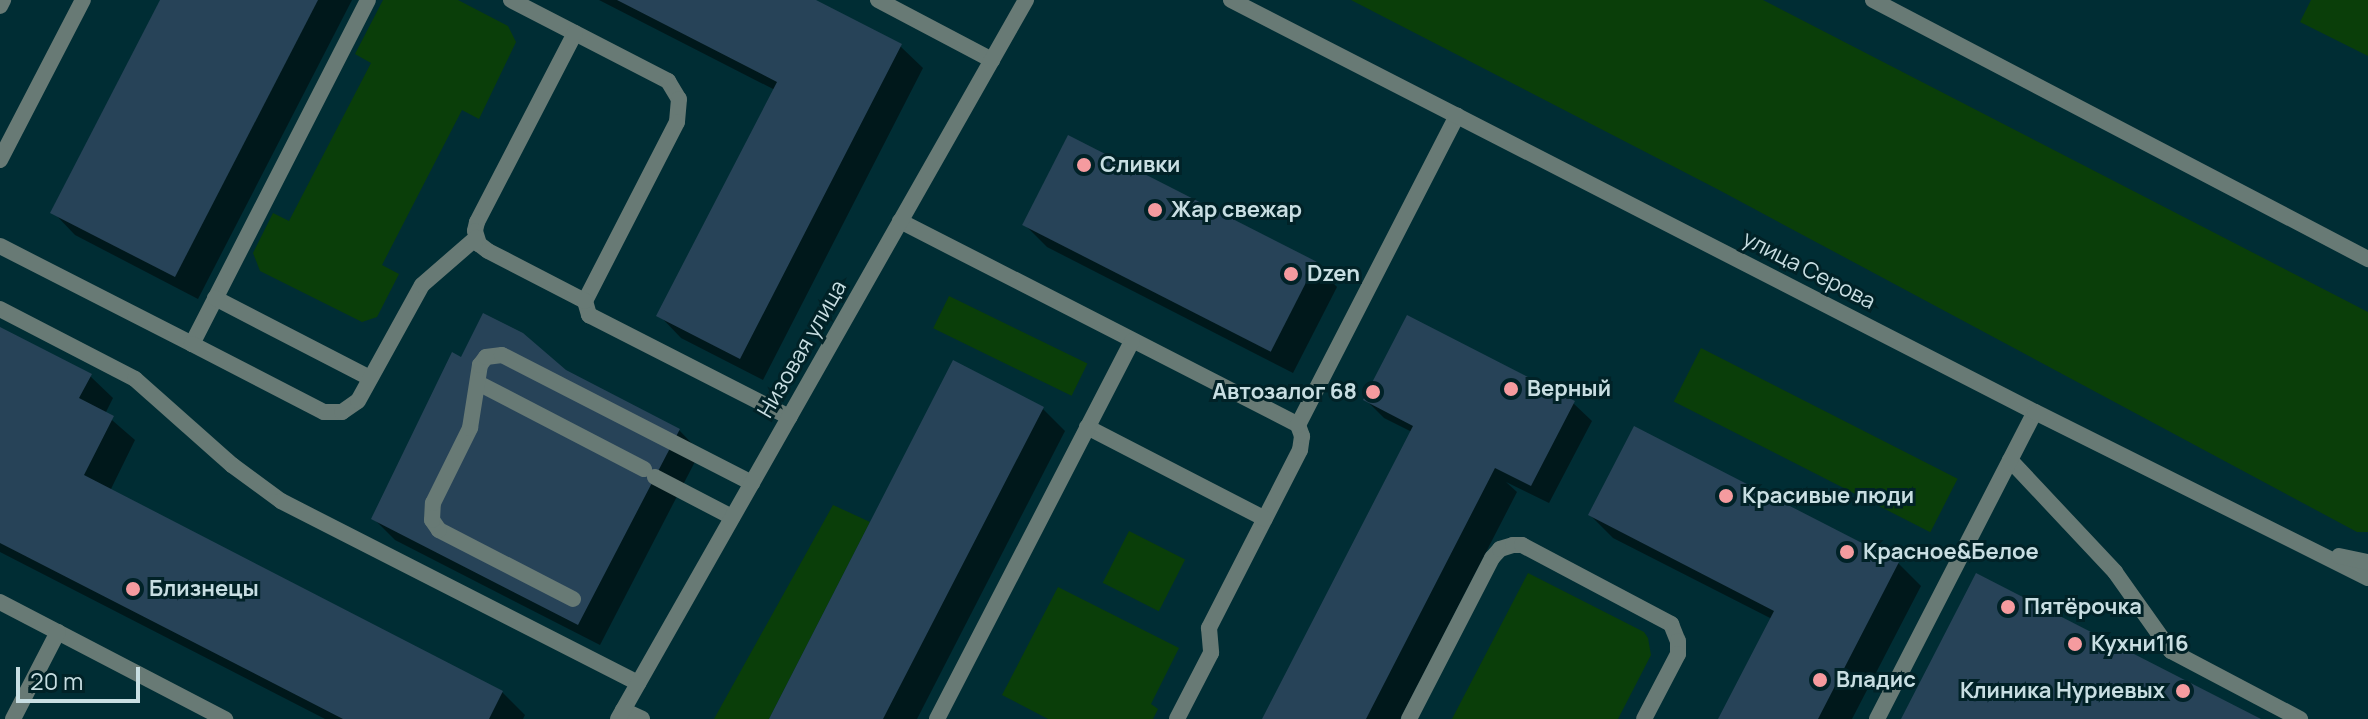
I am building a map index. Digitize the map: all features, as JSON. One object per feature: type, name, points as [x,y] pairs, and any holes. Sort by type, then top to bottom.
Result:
[{"type":"street","points":[[0,6],[3,0]]},
{"type":"street","points":[[0,160],[83,0]]},
{"type":"street","points":[[192,344],[368,0]]},
{"type":"street","points":[[511,0],[668,81],[676,90],[680,106],[677,122],[585,301],[587,311],[595,318],[789,417]]},
{"type":"street","points":[[878,0],[992,60]]},
{"type":"street","name":"Низовая улица","points":[[621,714],[1026,0]]},
{"type":"street","name":"улица Серова","points":[[1231,0],[2035,412],[2368,578]]},
{"type":"street","points":[[1873,0],[2368,259]]},
{"type":"street","points":[[575,33],[477,222],[476,238],[488,251],[585,301]]},
{"type":"street","points":[[1298,425],[1457,116]]},
{"type":"street","points":[[900,221],[1298,425],[1302,436],[1300,450],[1209,628],[1211,653],[1177,719]]},
{"type":"street","points":[[0,246],[333,414],[351,408],[413,296],[430,276],[476,238]]},
{"type":"street","points":[[215,298],[370,378]]},
{"type":"street","points":[[0,309],[135,379],[232,465],[281,501],[638,683]]},
{"type":"street","points":[[937,719],[1132,341]]},
{"type":"street","points":[[573,599],[439,530],[432,520],[433,503],[470,428],[483,361],[491,354],[502,355],[752,483]]},
{"type":"street","points":[[478,383],[732,517]]},
{"type":"street","points":[[1877,719],[2035,412]]},
{"type":"street","points":[[1087,427],[1265,519]]},
{"type":"street","points":[[2010,460],[2115,572],[2171,651],[2300,719]]},
{"type":"street","points":[[1409,719],[1492,558],[1500,549],[1513,545],[1526,547],[1671,624],[1678,641],[1678,654],[1644,719]]},
{"type":"street","points":[[2318,551],[2368,562]]},
{"type":"street","points":[[0,602],[225,719]]},
{"type":"street","points":[[13,719],[58,632]]},
{"type":"street","points":[[621,714],[642,719]]},
{"type":"green space","points":[[383,0],[458,0],[508,26],[516,42],[479,119],[462,110],[382,265],[399,274],[377,317],[362,322],[260,271],[253,253],[273,213],[289,221],[371,63],[355,54]]},
{"type":"green space","points":[[1351,0],[1763,0],[2368,312],[2368,532],[2357,532],[1719,190]]},
{"type":"green space","points":[[2311,0],[2368,0],[2368,56],[2300,22]]},
{"type":"green space","points":[[949,296],[1087,364],[1072,396],[933,328]]},
{"type":"green space","points":[[1701,348],[1958,479],[1930,532],[1674,401]]},
{"type":"green space","points":[[833,505],[870,522],[769,719],[714,719]]},
{"type":"green space","points":[[1129,531],[1185,560],[1159,611],[1103,583]]},
{"type":"green space","points":[[1528,573],[1644,632],[1648,638],[1651,655],[1618,719],[1452,719]]},
{"type":"green space","points":[[1058,587],[1179,648],[1151,704],[1158,709],[1153,719],[1048,719],[1002,695]]},
{"type":"building","points":[[160,0],[318,0],[175,277],[50,213]]},
{"type":"building","points":[[617,0],[816,0],[902,44],[740,359],[656,316],[777,82]]},
{"type":"building","points":[[1068,135],[1317,262],[1271,352],[1022,225]]},
{"type":"building","points":[[483,313],[523,333],[566,370],[680,429],[578,625],[371,519],[452,352],[461,357]]},
{"type":"building","points":[[1407,315],[1575,401],[1531,486],[1495,468],[1366,719],[1262,719],[1413,426],[1363,400]]},
{"type":"building","points":[[0,327],[92,374],[79,398],[114,416],[84,475],[503,691],[489,719],[343,719],[0,543]]},
{"type":"building","points":[[953,360],[1044,407],[883,719],[769,719]]},
{"type":"building","points":[[1634,426],[1899,562],[1818,719],[1718,719],[1774,611],[1588,515]]},
{"type":"building","points":[[1976,573],[2091,632],[2261,719],[1901,719]]},
{"type":"place","name":"Сливки","points":[[1084,165]]},
{"type":"place","name":"Жар свежар","points":[[1155,210]]},
{"type":"place","name":"Dzen","points":[[1291,274]]},
{"type":"place","name":"Верный","points":[[1511,389]]},
{"type":"place","name":"Автозалог 68","points":[[1373,392]]},
{"type":"place","name":"Красивые люди","points":[[1726,496]]},
{"type":"place","name":"Красное&Белое","points":[[1847,552]]},
{"type":"place","name":"Близнецы","points":[[133,589]]},
{"type":"place","name":"Пятёрочка","points":[[2008,607]]},
{"type":"place","name":"Кухни116","points":[[2075,644]]},
{"type":"place","name":"Владис","points":[[1820,680]]},
{"type":"place","name":"Клиника Нуриевых","points":[[2183,691]]}]
